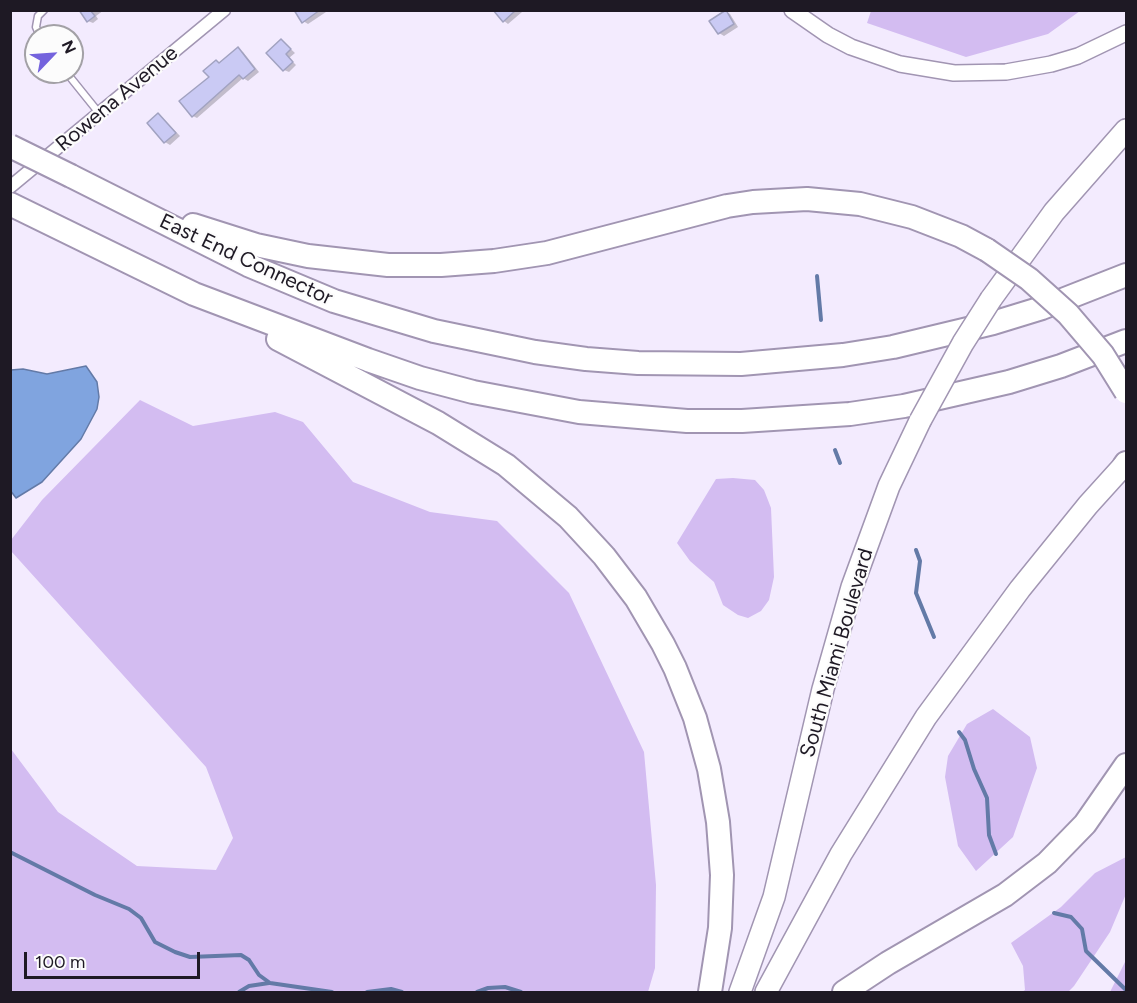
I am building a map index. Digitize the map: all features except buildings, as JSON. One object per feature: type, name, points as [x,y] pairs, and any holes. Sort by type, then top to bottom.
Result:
[{"type":"highway","name":"South Miami Boulevard","points":[[741,993],[774,897],[823,689],[852,587],[889,486],[920,421],[963,343],[992,299],[1054,212],[1126,130]]},
{"type":"highway","name":"East End Connector","points":[[10,146],[285,282],[383,317],[434,332],[504,347],[576,357],[638,363],[741,364],[812,358],[893,347],[1012,317],[1080,294],[1126,274]]},
{"type":"highway","points":[[124,202],[282,251],[334,260],[388,265],[450,265],[520,258],[582,245],[727,206],[753,202],[807,199],[860,204],[912,217],[961,236],[987,250],[1029,279],[1068,314],[1103,355],[1126,392]]},
{"type":"highway","name":"East End Connector","points":[[19,208],[194,294],[368,360],[420,378],[472,392],[579,412],[687,421],[796,419],[850,414],[904,406],[1009,382],[1061,366],[1126,341]]},
{"type":"highway","points":[[194,294],[438,423],[484,450],[555,504],[620,576],[650,621],[675,668],[695,718],[709,769],[718,822],[722,875],[720,928],[710,993]]},
{"type":"highway","points":[[766,993],[841,854],[926,717],[1020,589],[1126,464]]},
{"type":"highway","points":[[844,993],[888,963],[1005,895],[1047,863],[1085,824],[1126,765]]},
{"type":"street","name":"Rowena Avenue","points":[[10,187],[224,10]]},
{"type":"street","points":[[792,10],[828,35],[851,47],[900,64],[954,73],[1006,72],[1051,64],[1086,53],[1126,33]]},
{"type":"lane","points":[[37,24],[38,16],[44,10]]},
{"type":"lane","points":[[76,84],[99,113]]},
{"type":"shaded area","points":[[871,10],[1080,11],[1048,34],[966,57],[867,23]]},
{"type":"shaded area","points":[[140,400],[193,426],[275,412],[303,422],[353,482],[430,512],[497,521],[569,593],[644,752],[656,885],[655,968],[648,992],[11,992],[11,749],[58,812],[137,866],[216,870],[233,838],[206,767],[11,551],[11,540],[42,500]]},
{"type":"shaded area","points":[[716,479],[755,480],[764,490],[771,508],[774,577],[769,600],[761,611],[748,618],[738,615],[723,605],[714,582],[690,561],[677,543]]},
{"type":"shaded area","points":[[993,709],[1030,737],[1037,768],[1013,837],[976,871],[958,846],[945,777],[948,756],[967,724]]},
{"type":"shaded area","points":[[1126,857],[1126,894],[1110,932],[1074,986],[1068,992],[1022,992],[1025,990],[1023,966],[1011,943],[1061,907],[1095,873]]},
{"type":"shaded area","points":[[1126,960],[1126,992],[1110,992]]},
{"type":"water","points":[[86,366],[97,382],[99,397],[97,409],[81,439],[42,482],[16,498],[10,490],[11,370],[23,369],[47,374]]},
{"type":"waterway","points":[[817,276],[821,320]]},
{"type":"waterway","points":[[835,450],[840,463]]},
{"type":"waterway","points":[[916,550],[920,561],[916,593],[934,637]]},
{"type":"waterway","points":[[959,732],[965,740],[974,769],[987,798],[989,835],[996,854]]},
{"type":"waterway","points":[[10,852],[95,895],[129,909],[141,918],[155,942],[175,952],[190,957],[241,955],[249,960],[259,975],[270,983],[332,992]]},
{"type":"waterway","points":[[1054,913],[1071,917],[1082,929],[1086,951],[1126,990]]},
{"type":"waterway","points":[[239,992],[249,986],[269,983]]},
{"type":"waterway","points":[[477,992],[488,988],[505,987],[521,992]]},
{"type":"waterway","points":[[367,992],[391,989],[402,992]]}]
